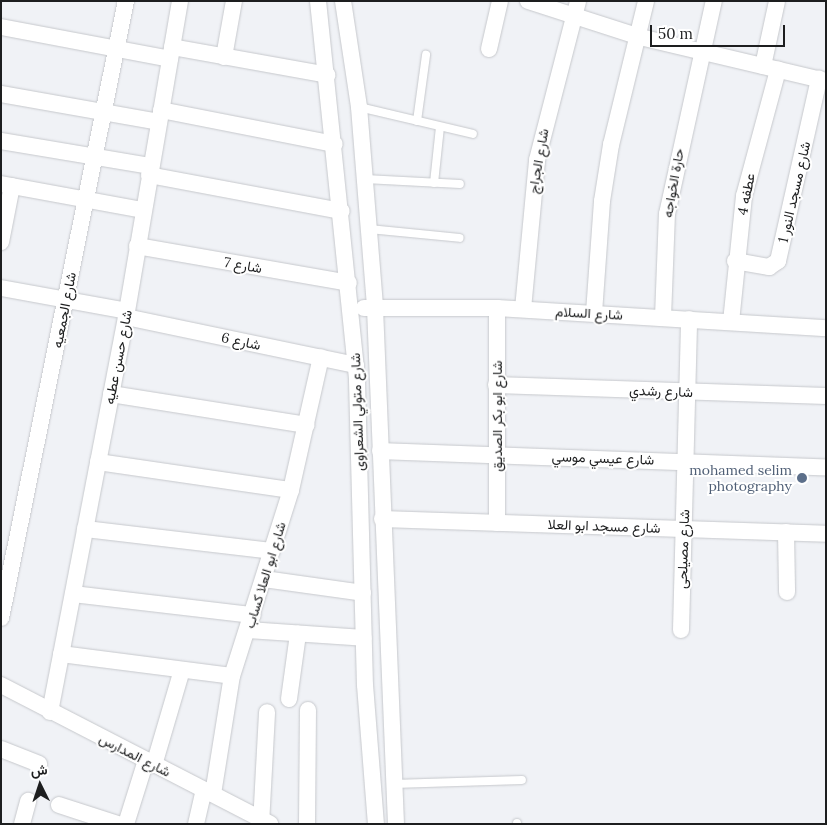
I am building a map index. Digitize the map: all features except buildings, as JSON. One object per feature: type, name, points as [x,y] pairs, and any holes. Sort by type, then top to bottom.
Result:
[{"type":"street","name":"شارع الجمعيه","points":[[1,618],[126,1]]},
{"type":"street","name":"شارع حسن عطيه","points":[[50,712],[126,314],[180,1]]},
{"type":"street","points":[[224,57],[234,1]]},
{"type":"street","name":"شارع متولي الشعراوى","points":[[318,1],[328,75],[352,308],[356,365],[364,638],[376,824]]},
{"type":"street","name":"شارع متولي الشعراوى","points":[[343,1],[359,107],[375,308],[382,519],[396,824]]},
{"type":"street","points":[[489,49],[500,1]]},
{"type":"street","points":[[528,1],[576,8],[640,37],[822,80]]},
{"type":"street","points":[[594,313],[603,192],[640,37],[646,1]]},
{"type":"street","name":"حارة الخواجه","points":[[663,317],[667,214],[675,162],[705,52],[714,1]]},
{"type":"street","name":"عطفه 4","points":[[731,322],[735,261],[771,68],[776,1]]},
{"type":"street","name":"شارع الجراج","points":[[523,309],[537,160],[576,8]]},
{"type":"street","points":[[1,27],[116,49],[224,57],[328,75]]},
{"type":"street","name":"شارع مسجد النور 1","points":[[735,261],[769,267],[778,261],[822,80]]},
{"type":"street","points":[[1,94],[103,112],[160,116],[335,144]]},
{"type":"street","points":[[1,141],[94,156],[150,170],[342,211]]},
{"type":"street","points":[[1,242],[7,185],[143,210]]},
{"type":"street","name":"شارع 7","points":[[137,246],[349,283]]},
{"type":"street","name":"شارع 6","points":[[1,288],[66,299],[356,365]]},
{"type":"street","name":"شارع السلام","points":[[352,308],[523,309],[826,328]]},
{"type":"street","name":"شارع ابو بكر الصديق","points":[[497,308],[497,523]]},
{"type":"street","name":"شارع مصيلحى","points":[[681,630],[689,319]]},
{"type":"street","name":"شارع ابو العلا كساب","points":[[196,824],[208,792],[232,676],[251,623],[291,490],[321,357]]},
{"type":"street","name":"شارع رشدي","points":[[496,385],[826,396]]},
{"type":"street","points":[[111,394],[307,425]]},
{"type":"street","name":"شارع عيسي موسي","points":[[380,451],[826,466]]},
{"type":"street","points":[[98,462],[291,490]]},
{"type":"street","name":"شارع مسجد ابو العلا","points":[[382,519],[826,534]]},
{"type":"street","points":[[85,529],[272,551]]},
{"type":"street","points":[[786,532],[787,592]]},
{"type":"street","points":[[264,578],[363,593]]},
{"type":"street","points":[[73,594],[251,623],[298,634],[364,638]]},
{"type":"street","points":[[289,698],[298,634]]},
{"type":"street","points":[[61,654],[232,676]]},
{"type":"street","points":[[126,824],[182,670]]},
{"type":"street","name":"شارع المدارس","points":[[1,686],[264,822]]},
{"type":"street","points":[[307,824],[308,710]]},
{"type":"street","points":[[264,822],[267,712]]},
{"type":"street","points":[[1,749],[39,764]]},
{"type":"street","points":[[22,824],[28,801]]},
{"type":"street","points":[[59,805],[118,824]]},
{"type":"lane","points":[[416,121],[426,55]]},
{"type":"lane","points":[[359,107],[473,134]]},
{"type":"lane","points":[[434,183],[440,127]]},
{"type":"lane","points":[[365,179],[460,184]]},
{"type":"lane","points":[[369,229],[460,238]]},
{"type":"lane","points":[[394,784],[522,780]]},
{"type":"place","name":"mohamed selim photography","points":[[802,478]]}]
